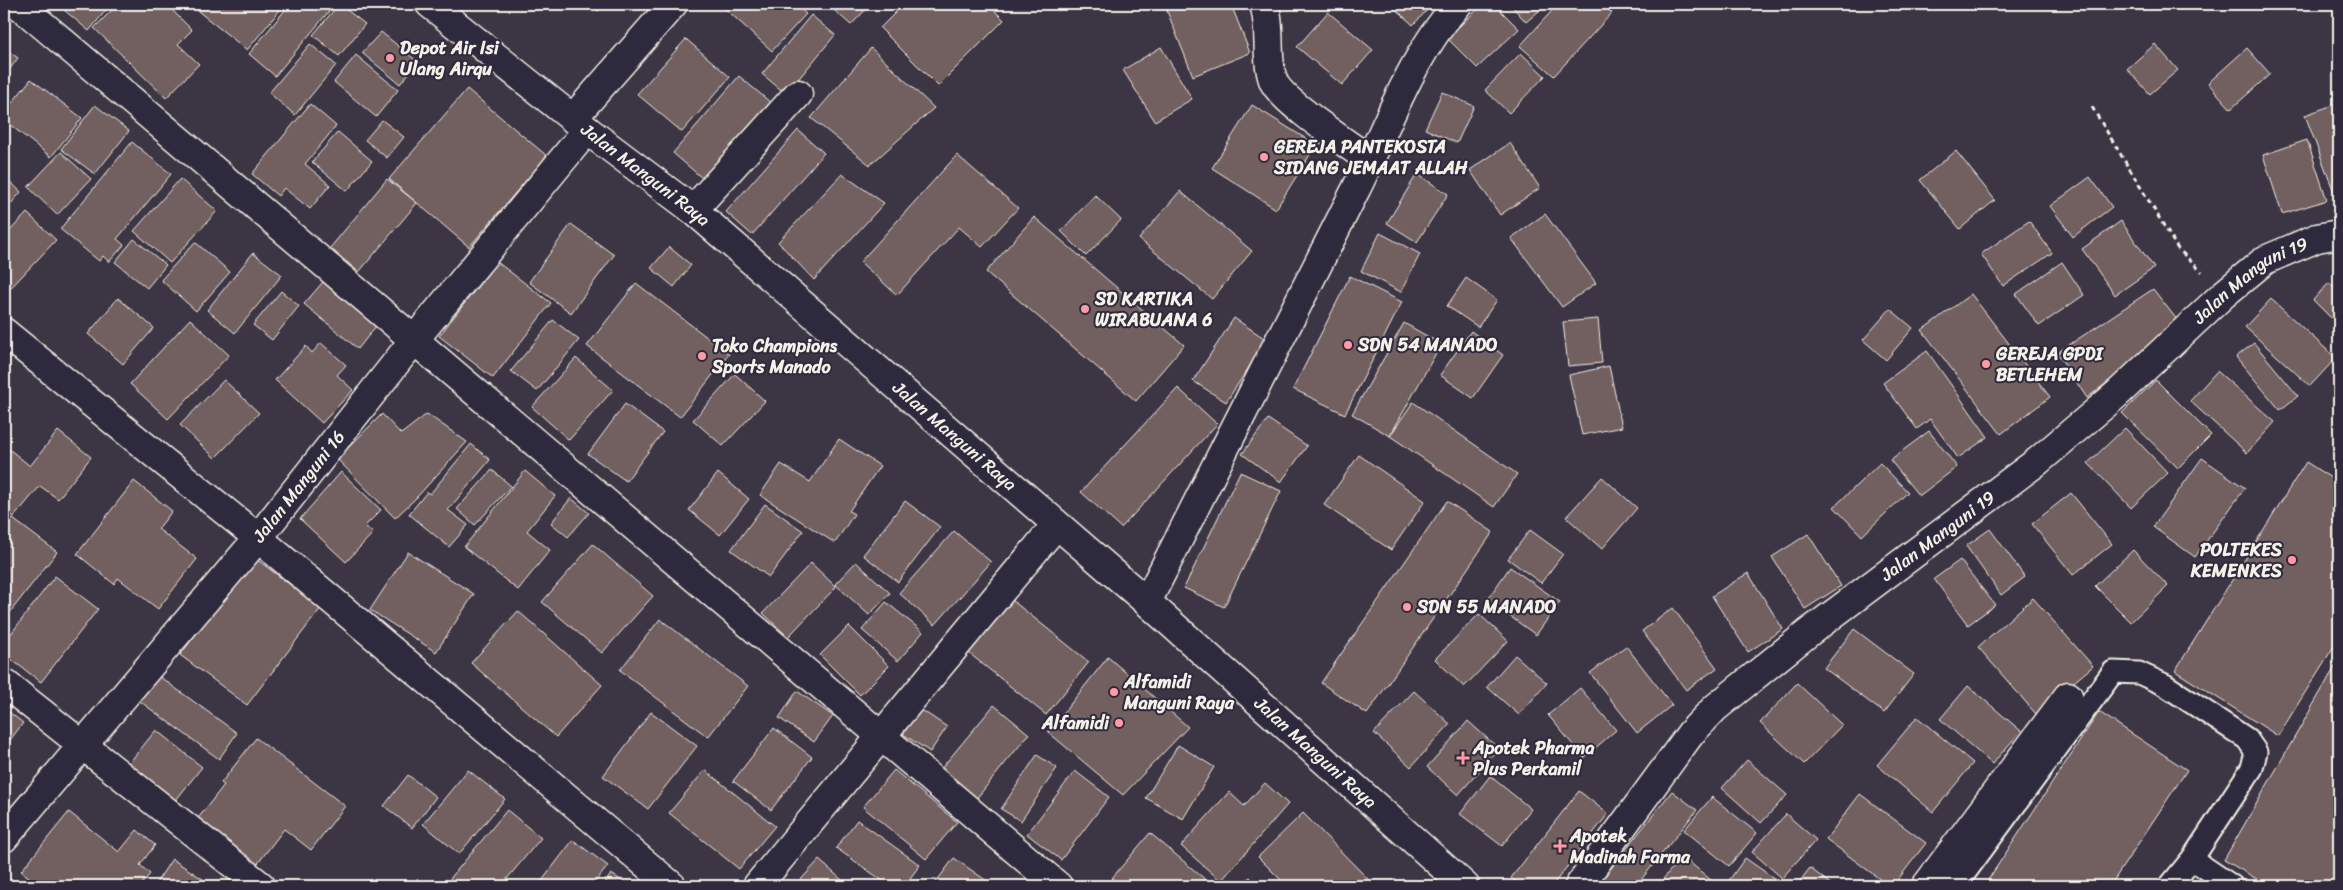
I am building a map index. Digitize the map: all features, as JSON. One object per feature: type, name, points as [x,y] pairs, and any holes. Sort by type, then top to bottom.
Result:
[{"type":"street","points":[[18,4],[1058,886]]},
{"type":"street","name":"Jalan Manguni Raya","points":[[430,4],[580,124],[693,210],[1147,602],[1465,886]]},
{"type":"street","name":"Jalan Manguni 16","points":[[4,838],[258,538],[414,340],[673,4]]},
{"type":"street","points":[[1264,4],[1268,17],[1272,72],[1276,87],[1304,114],[1371,160]]},
{"type":"street","points":[[1147,602],[1371,160],[1420,53],[1443,20],[1458,4]]},
{"type":"street","points":[[693,210],[798,94]]},
{"type":"street","name":"Jalan Manguni 19","points":[[1580,886],[1691,733],[1716,708],[1808,633],[2038,461],[2116,395],[2224,294],[2265,260],[2317,238],[2339,234]]},
{"type":"street","points":[[4,332],[258,538],[672,886]]},
{"type":"street","points":[[757,886],[879,736],[1056,525]]},
{"type":"street","points":[[4,683],[261,886]]},
{"type":"street","points":[[1926,886],[2068,696]]},
{"type":"lane","points":[[1954,886],[2113,672],[2139,673],[2166,685],[2247,740],[2256,752],[2252,768],[2192,859],[2170,886]]},
{"type":"lane","points":[[2192,859],[2232,886]]},
{"type":"path","points":[[2092,107],[2178,249],[2224,294]]},
{"type":"building","points":[[57,4],[111,4],[89,31]]},
{"type":"building","points":[[118,4],[166,4],[192,30],[178,44],[199,64],[166,98],[94,28]]},
{"type":"building","points":[[189,4],[285,4],[247,50]]},
{"type":"building","points":[[290,4],[335,4],[275,76],[249,54]]},
{"type":"building","points":[[339,4],[365,24],[339,56],[313,35]]},
{"type":"building","points":[[592,4],[606,4],[598,11]]},
{"type":"building","points":[[720,4],[795,4],[806,14],[772,51]]},
{"type":"building","points":[[827,4],[871,4],[851,25]]},
{"type":"building","points":[[904,4],[988,4],[1004,20],[938,86],[880,28]]},
{"type":"building","points":[[1172,4],[1231,4],[1250,53],[1193,76],[1165,6]]},
{"type":"building","points":[[1390,4],[1433,4],[1413,25]]},
{"type":"building","points":[[1483,4],[1494,4],[1519,29],[1477,68],[1447,38]]},
{"type":"building","points":[[1510,4],[1547,4],[1526,22]]},
{"type":"building","points":[[1558,4],[1602,4],[1612,13],[1554,76],[1520,46]]},
{"type":"building","points":[[1328,12],[1373,50],[1342,85],[1297,47]]},
{"type":"building","points":[[811,15],[835,35],[786,94],[762,74]]},
{"type":"building","name":"Depot Air Isi Ulang Airqu","points":[[381,32],[418,62],[400,84],[362,53]]},
{"type":"building","points":[[686,39],[730,77],[682,132],[637,94]]},
{"type":"building","points":[[310,44],[336,65],[295,115],[269,93]]},
{"type":"building","points":[[2155,44],[2178,70],[2150,94],[2127,69]]},
{"type":"building","points":[[1161,47],[1192,99],[1155,121],[1123,70]]},
{"type":"building","points":[[4,48],[18,58],[4,77]]},
{"type":"building","points":[[871,48],[934,108],[870,165],[811,118]]},
{"type":"building","points":[[2247,48],[2270,74],[2231,109],[2208,83]]},
{"type":"building","points":[[1521,53],[1545,76],[1509,113],[1485,90]]},
{"type":"building","points":[[356,55],[398,90],[376,117],[334,82]]},
{"type":"building","points":[[739,76],[777,108],[709,184],[673,153]]},
{"type":"building","points":[[31,79],[82,118],[51,157],[4,120],[4,113]]},
{"type":"building","points":[[467,89],[547,156],[469,247],[389,179]]},
{"type":"building","points":[[1442,92],[1474,106],[1457,143],[1425,129]]},
{"type":"building","points":[[2339,103],[2339,199],[2337,200],[2305,115]]},
{"type":"building","points":[[310,104],[336,126],[305,164],[330,185],[310,209],[284,188],[278,196],[252,174]]},
{"type":"building","points":[[95,105],[129,131],[95,174],[61,149]]},
{"type":"building","name":"GEREJA PANTEKOSTA SIDANG JEMAAT ALLAH","points":[[1252,105],[1316,145],[1276,209],[1212,168]]},
{"type":"building","points":[[382,120],[404,137],[387,158],[365,140]]},
{"type":"building","points":[[798,130],[824,153],[752,235],[726,212]]},
{"type":"building","points":[[338,132],[372,161],[347,191],[312,162]]},
{"type":"building","points":[[2307,140],[2327,200],[2282,214],[2263,155]]},
{"type":"building","points":[[132,142],[171,174],[117,239],[124,245],[109,262],[103,256],[99,261],[60,229]]},
{"type":"building","points":[[1510,143],[1540,188],[1500,215],[1470,170]]},
{"type":"building","points":[[1956,151],[1995,200],[1960,229],[1920,180]]},
{"type":"building","points":[[61,152],[91,179],[57,215],[28,187]]},
{"type":"building","points":[[957,155],[1018,208],[982,247],[959,227],[897,295],[860,262]]},
{"type":"building","points":[[842,174],[884,203],[814,280],[778,242]]},
{"type":"building","points":[[1417,174],[1448,194],[1417,242],[1387,223]]},
{"type":"building","points":[[4,176],[21,192],[4,212]]},
{"type":"building","points":[[2090,177],[2112,207],[2073,237],[2050,206]]},
{"type":"building","points":[[180,179],[217,211],[170,263],[134,231]]},
{"type":"building","points":[[387,179],[417,203],[359,272],[330,248]]},
{"type":"building","points":[[1180,191],[1252,251],[1212,299],[1139,239]]},
{"type":"building","points":[[1095,195],[1121,220],[1086,256],[1061,231]]},
{"type":"building","points":[[27,213],[56,240],[4,295],[4,237]]},
{"type":"building","points":[[1545,214],[1596,283],[1562,307],[1511,238]]},
{"type":"building","name":"SD KARTIKA WIRABUANA 6","points":[[1034,217],[1184,345],[1136,401],[986,272]]},
{"type":"building","points":[[2029,221],[2052,253],[2003,286],[1981,254]]},
{"type":"building","points":[[2121,221],[2154,268],[2115,295],[2082,249]]},
{"type":"building","points":[[571,224],[614,255],[571,313],[529,282]]},
{"type":"building","points":[[1380,233],[1420,254],[1401,292],[1361,271]]},
{"type":"building","points":[[134,239],[166,265],[147,288],[115,262]]},
{"type":"building","points":[[195,242],[230,272],[196,311],[161,280]]},
{"type":"building","points":[[669,247],[691,265],[674,287],[651,268]]},
{"type":"building","points":[[253,253],[282,275],[235,333],[207,310]]},
{"type":"building","points":[[497,262],[551,303],[493,378],[439,336]]},
{"type":"building","points":[[2062,262],[2084,295],[2039,326],[2016,294]]},
{"type":"building","name":"SDN 54 MANADO","points":[[1350,276],[1402,302],[1345,414],[1293,389]]},
{"type":"building","points":[[1466,278],[1497,300],[1478,327],[1447,306]]},
{"type":"building","points":[[323,282],[376,326],[358,349],[304,304]]},
{"type":"building","points":[[636,283],[729,354],[680,417],[587,346]]},
{"type":"building","points":[[2329,283],[2339,292],[2339,326],[2313,300]]},
{"type":"building","points":[[2153,289],[2181,325],[2087,398],[2057,353]]},
{"type":"building","points":[[281,291],[299,306],[272,340],[253,325]]},
{"type":"building","name":"GEREJA GPDI BETLEHEM","points":[[1971,294],[2050,397],[2001,434],[1922,330]]},
{"type":"building","points":[[118,298],[154,328],[123,364],[88,334]]},
{"type":"building","points":[[2271,299],[2336,358],[2310,386],[2245,327]]},
{"type":"building","points":[[1890,309],[1913,328],[1886,360],[1863,340]]},
{"type":"building","points":[[1234,318],[1267,340],[1226,402],[1193,381]]},
{"type":"building","points":[[190,319],[229,355],[168,419],[130,384]]},
{"type":"building","points":[[1598,319],[1602,363],[1568,366],[1563,322]]},
{"type":"building","points":[[553,320],[579,340],[537,391],[511,371]]},
{"type":"building","name":"SDN 54 MANADO","points":[[1404,323],[1441,344],[1390,436],[1352,414]]},
{"type":"building","points":[[1471,331],[1503,355],[1473,398],[1440,375]]},
{"type":"building","points":[[321,343],[346,365],[337,375],[353,390],[322,423],[275,380],[306,346],[312,353]]},
{"type":"building","points":[[2254,343],[2298,396],[2280,410],[2236,357]]},
{"type":"building","points":[[1927,351],[1988,437],[1958,458],[1930,419],[1917,429],[1883,383]]},
{"type":"building","points":[[576,358],[613,390],[569,440],[532,407]]},
{"type":"building","points":[[1609,366],[1622,427],[1582,435],[1569,375]]},
{"type":"building","points":[[2217,371],[2275,422],[2247,453],[2190,401]]},
{"type":"building","points":[[735,374],[765,401],[723,446],[693,420]]},
{"type":"building","points":[[224,380],[259,413],[215,458],[180,425]]},
{"type":"building","points":[[2156,380],[2211,435],[2178,468],[2122,413]]},
{"type":"building","points":[[1178,388],[1217,424],[1121,528],[1081,492]]},
{"type":"building","points":[[1413,402],[1517,474],[1494,507],[1390,436]]},
{"type":"building","points":[[625,404],[663,432],[626,481],[588,454]]},
{"type":"building","points":[[382,414],[401,434],[427,414],[467,442],[395,518],[337,459]]},
{"type":"building","points":[[1268,419],[1307,446],[1281,482],[1242,454]]},
{"type":"building","points":[[2125,428],[2168,473],[2131,508],[2088,463]]},
{"type":"building","points":[[58,431],[91,457],[58,499],[40,486],[14,517],[4,509],[4,445],[30,466]]},
{"type":"building","points":[[1929,431],[1957,467],[1919,496],[1890,460]]},
{"type":"building","points":[[839,439],[880,466],[849,511],[854,514],[835,543],[760,495],[781,464],[810,482]]},
{"type":"building","points":[[471,444],[490,460],[448,510],[468,525],[449,547],[409,514],[427,492],[430,494]]},
{"type":"building","points":[[1359,455],[1425,501],[1391,550],[1324,505]]},
{"type":"building","points":[[2202,458],[2245,488],[2195,557],[2153,527]]},
{"type":"building","name":"POLTEKES KEMENKES","points":[[2306,462],[2339,483],[2339,638],[2278,736],[2175,671]]},
{"type":"building","points":[[1880,463],[1908,492],[1862,536],[1834,507]]},
{"type":"building","points":[[492,470],[511,486],[475,525],[457,509]]},
{"type":"building","points":[[525,471],[555,496],[527,531],[550,550],[518,590],[464,547]]},
{"type":"building","points":[[341,472],[381,510],[365,526],[373,533],[346,562],[300,519]]},
{"type":"building","points":[[1240,472],[1281,491],[1224,607],[1184,588]]},
{"type":"building","points":[[718,473],[749,499],[720,535],[689,510]]},
{"type":"building","points":[[1602,477],[1637,508],[1602,549],[1566,517]]},
{"type":"building","points":[[134,481],[172,511],[158,529],[197,559],[158,609],[118,578],[114,584],[77,554]]},
{"type":"building","points":[[2071,493],[2112,544],[2073,575],[2032,524]]},
{"type":"building","points":[[571,498],[589,513],[568,537],[551,523]]},
{"type":"building","points":[[905,501],[940,527],[898,582],[863,555]]},
{"type":"building","name":"SDN 55 MANADO","points":[[1447,501],[1493,532],[1367,714],[1321,683]]},
{"type":"building","points":[[765,504],[803,531],[769,577],[731,550]]},
{"type":"building","points":[[5,513],[57,552],[4,620],[4,515]]},
{"type":"building","points":[[1990,529],[2025,577],[2001,595],[1966,546]]},
{"type":"building","points":[[1530,530],[1563,554],[1541,583],[1508,559]]},
{"type":"building","points":[[954,531],[991,562],[935,625],[899,593]]},
{"type":"building","points":[[1808,534],[1841,586],[1805,609],[1772,557]]},
{"type":"building","points":[[593,544],[653,596],[602,653],[542,602]]},
{"type":"building","points":[[2133,550],[2168,586],[2131,622],[2095,586]]},
{"type":"building","points":[[408,552],[474,594],[436,652],[370,610]]},
{"type":"building","points":[[255,558],[321,608],[247,705],[180,655]]},
{"type":"building","points":[[1960,560],[1995,605],[1968,625],[1934,579]]},
{"type":"building","points":[[856,562],[890,593],[869,615],[835,584]]},
{"type":"building","points":[[811,563],[836,587],[788,637],[763,613]]},
{"type":"building","points":[[1510,567],[1560,602],[1536,635],[1487,600]]},
{"type":"building","points":[[1748,573],[1783,629],[1748,652],[1712,596]]},
{"type":"building","points":[[55,576],[98,609],[41,682],[4,654],[4,643]]},
{"type":"building","points":[[1008,597],[1089,662],[1046,715],[965,650]]},
{"type":"building","points":[[2033,598],[2093,666],[2036,714],[1978,647]]},
{"type":"building","points":[[886,602],[923,632],[898,661],[862,630]]},
{"type":"building","points":[[1673,608],[1717,668],[1686,690],[1642,631]]},
{"type":"building","points":[[518,611],[602,685],[556,737],[471,663]]},
{"type":"building","points":[[1479,614],[1508,641],[1464,687],[1435,659]]},
{"type":"building","points":[[660,619],[748,686],[708,737],[620,670]]},
{"type":"building","points":[[849,626],[889,666],[860,695],[820,655]]},
{"type":"building","points":[[1854,629],[1914,674],[1884,713],[1824,668]]},
{"type":"building","points":[[1626,646],[1672,705],[1637,733],[1590,673]]},
{"type":"building","points":[[1515,655],[1547,683],[1519,715],[1487,687]]},
{"type":"building","name":"Alfamidi Manguni Raya","points":[[1108,657],[1188,727],[1123,795],[1048,732]]},
{"type":"building","points":[[2339,660],[2339,886],[2269,886],[2224,860]]},
{"type":"building","points":[[153,672],[237,733],[219,759],[134,697]]},
{"type":"building","points":[[1797,683],[1842,725],[1804,764],[1760,723]]},
{"type":"building","points":[[1968,686],[2021,731],[1992,764],[1940,719]]},
{"type":"building","points":[[1580,688],[1616,730],[1584,758],[1548,715]]},
{"type":"building","points":[[797,691],[833,716],[814,742],[779,718]]},
{"type":"building","points":[[1414,691],[1450,724],[1411,767],[1374,733]]},
{"type":"building","points":[[994,705],[1029,734],[976,799],[940,770]]},
{"type":"building","points":[[4,708],[23,723],[4,748]]},
{"type":"building","points":[[920,709],[947,727],[930,752],[903,734]]},
{"type":"building","points":[[651,712],[697,746],[648,809],[603,776]]},
{"type":"building","points":[[2099,712],[2187,770],[2110,886],[1984,886]]},
{"type":"building","points":[[1917,717],[1973,763],[1933,812],[1877,765]]},
{"type":"building","name":"Apotek Pharma Plus Perkamil","points":[[1468,721],[1499,749],[1458,795],[1427,767]]},
{"type":"building","points":[[774,728],[812,757],[771,810],[733,781]]},
{"type":"building","points":[[156,730],[202,767],[172,805],[125,768]]},
{"type":"building","points":[[256,738],[345,806],[311,850],[284,829],[252,871],[192,826],[224,785],[221,783]]},
{"type":"building","points":[[1178,745],[1214,767],[1183,819],[1146,798]]},
{"type":"building","points":[[1037,755],[1057,768],[1021,821],[1001,809]]},
{"type":"building","points":[[1747,760],[1787,795],[1761,823],[1722,788]]},
{"type":"building","points":[[468,770],[505,799],[459,854],[423,824]]},
{"type":"building","points":[[705,770],[775,826],[739,869],[669,813]]},
{"type":"building","points":[[894,770],[957,822],[926,859],[863,807]]},
{"type":"building","points":[[1075,771],[1109,797],[1061,860],[1027,834]]},
{"type":"building","points":[[408,775],[436,797],[412,828],[384,806]]},
{"type":"building","points":[[1490,776],[1531,809],[1502,846],[1460,814]]},
{"type":"building","points":[[1265,783],[1288,804],[1221,881],[1181,846],[1229,792],[1244,806]]},
{"type":"building","name":"Apotek Madinah Farma","points":[[1579,791],[1608,814],[1552,886],[1521,886],[1511,878]]},
{"type":"building","points":[[1672,791],[1697,810],[1636,886],[1597,886]]},
{"type":"building","points":[[1860,794],[1926,843],[1893,886],[1889,886],[1826,839]]},
{"type":"building","points":[[1712,797],[1757,833],[1729,866],[1684,830]]},
{"type":"building","points":[[507,810],[541,838],[501,886],[444,886]]},
{"type":"building","points":[[69,812],[119,852],[137,830],[155,845],[140,865],[150,874],[140,886],[40,886],[21,871]]},
{"type":"building","points":[[1303,813],[1370,881],[1365,886],[1287,886],[1258,857]]},
{"type":"building","points":[[1786,814],[1816,840],[1782,878],[1752,852]]},
{"type":"building","points":[[857,820],[920,865],[904,886],[890,886],[836,848]]},
{"type":"building","points":[[1150,833],[1213,886],[1121,886],[1112,878]]},
{"type":"building","points":[[573,840],[608,866],[592,886],[538,886]]},
{"type":"building","points":[[1682,856],[1712,881],[1708,886],[1661,886],[1659,884]]},
{"type":"building","points":[[954,858],[994,886],[933,886]]},
{"type":"building","points":[[1745,858],[1778,881],[1775,886],[1725,886]]},
{"type":"building","points":[[172,859],[209,883],[207,886],[154,886]]},
{"type":"building","points":[[819,860],[849,886],[795,886]]},
{"type":"building","points":[[1810,868],[1833,886],[1796,886]]},
{"type":"building","points":[[611,874],[631,886],[603,886]]},
{"type":"building","points":[[1250,877],[1259,886],[1239,886]]},
{"type":"place","name":"Depot Air Isi Ulang Airqu","points":[[390,58]]},
{"type":"place","name":"GEREJA PANTEKOSTA SIDANG JEMAAT ALLAH","points":[[1264,157]]},
{"type":"place","name":"SD KARTIKA WIRABUANA 6","points":[[1085,309]]},
{"type":"place","name":"SDN 54 MANADO","points":[[1348,345]]},
{"type":"place","name":"Toko Champions Sports Manado","points":[[702,356]]},
{"type":"place","name":"GEREJA GPDI BETLEHEM","points":[[1986,364]]},
{"type":"place","name":"POLTEKES KEMENKES","points":[[2292,560]]},
{"type":"place","name":"SDN 55 MANADO","points":[[1407,607]]},
{"type":"place","name":"Alfamidi Manguni Raya","points":[[1114,692]]},
{"type":"place","name":"Alfamidi","points":[[1119,723]]},
{"type":"place","name":"Apotek Pharma Plus Perkamil","points":[[1463,758]]},
{"type":"place","name":"Apotek Madinah Farma","points":[[1560,846]]}]
